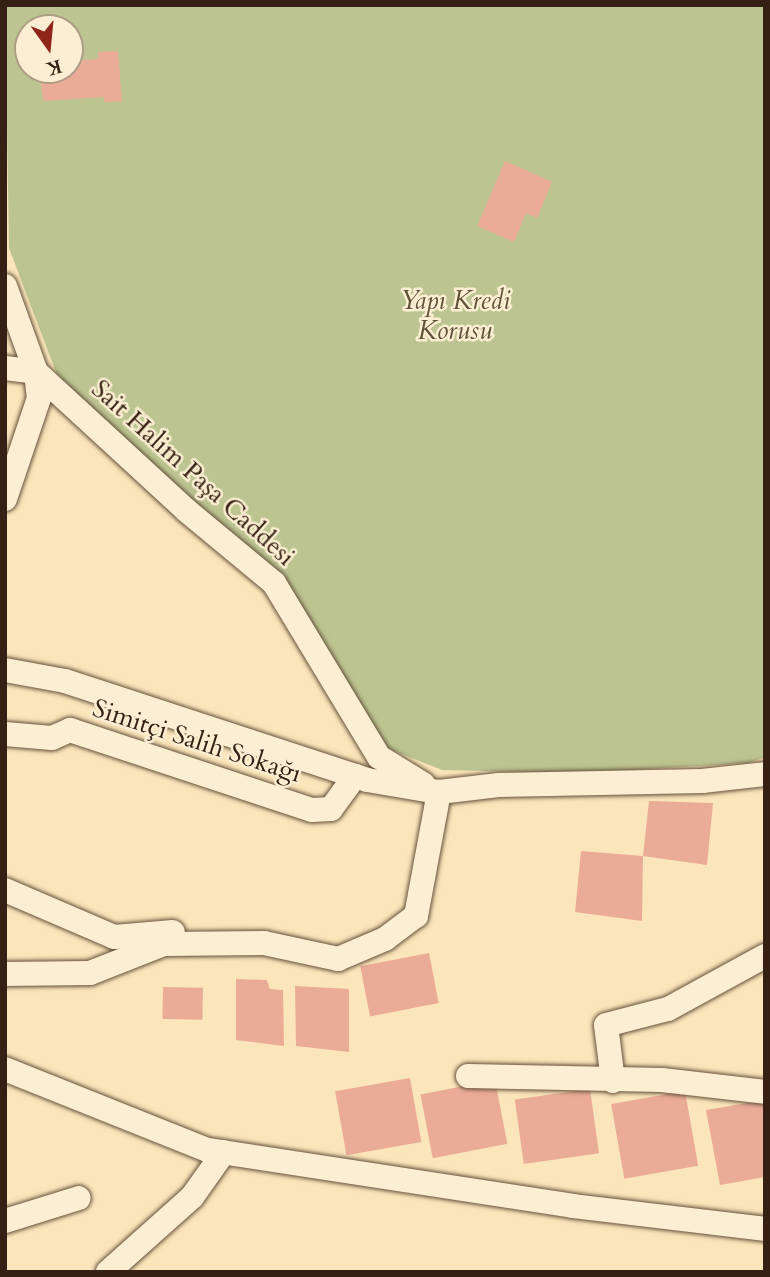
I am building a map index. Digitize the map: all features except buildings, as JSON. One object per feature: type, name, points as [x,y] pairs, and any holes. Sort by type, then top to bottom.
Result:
[{"type":"street","name":"Sait Halim Paşa Caddesi","points":[[5,286],[36,372],[187,511],[274,583],[379,757],[436,791]]},
{"type":"street","points":[[5,368],[36,372],[38,398],[5,499]]},
{"type":"street","points":[[5,670],[65,681],[355,776],[436,791],[499,785],[702,781],[765,774]]},
{"type":"street","name":"Simitçi Salih Sokağı","points":[[5,734],[52,738],[70,730],[312,810],[331,808],[355,776]]},
{"type":"street","points":[[5,974],[90,973],[164,944],[264,943],[338,959],[385,939],[416,916],[436,791]]},
{"type":"street","points":[[5,890],[114,937],[180,932],[235,943]]},
{"type":"street","points":[[613,1081],[606,1025],[667,1009],[765,956]]},
{"type":"street","points":[[5,1069],[208,1150],[573,1206],[765,1229]]},
{"type":"street","points":[[468,1076],[662,1080],[765,1092]]},
{"type":"street","points":[[108,1272],[192,1197],[225,1152]]},
{"type":"street","points":[[5,1221],[79,1198]]},
{"type":"green space","name":"Yapı Kredi Korusu","points":[[5,5],[765,5],[765,757],[749,763],[577,773],[442,770],[379,745],[326,657],[197,508],[59,380],[9,248]]}]
